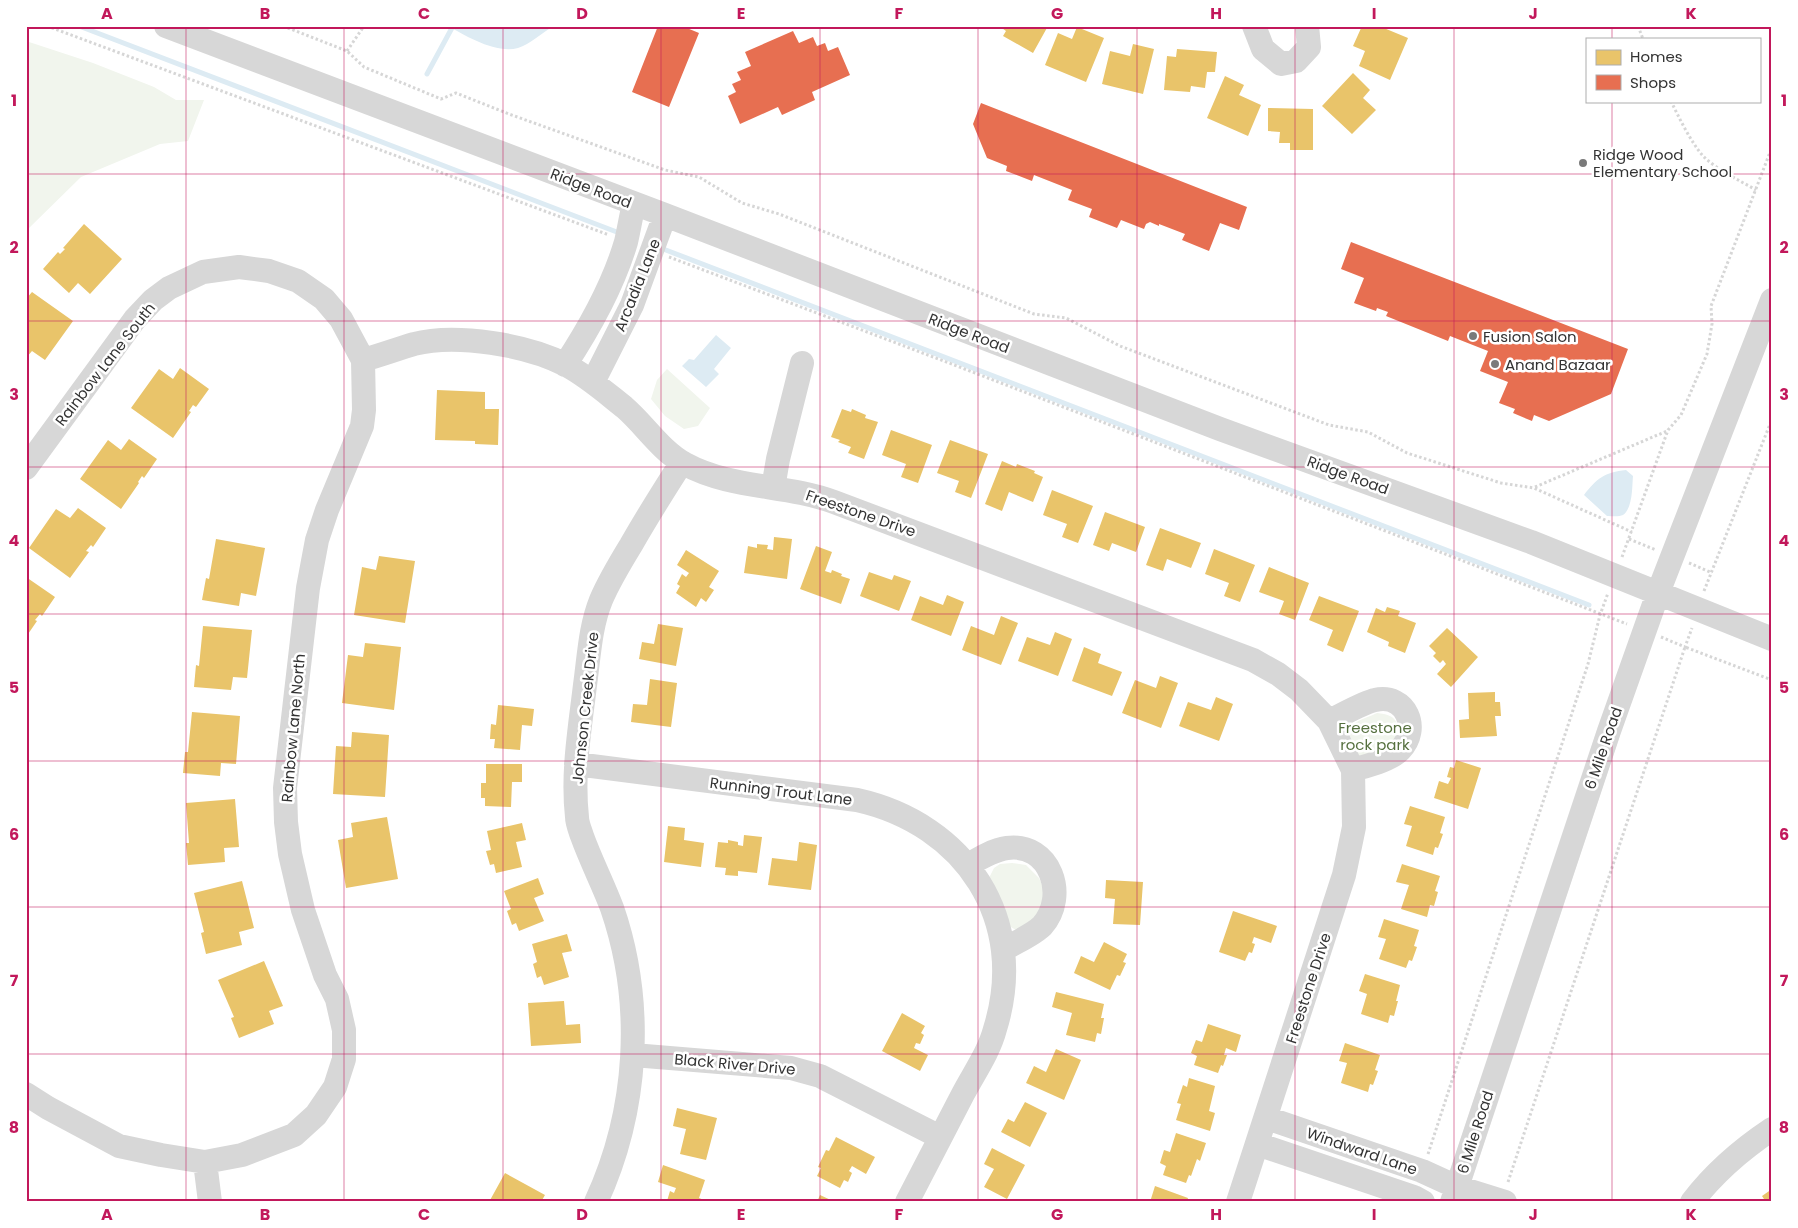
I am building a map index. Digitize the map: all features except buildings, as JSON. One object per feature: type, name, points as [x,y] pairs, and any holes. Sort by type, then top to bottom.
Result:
[{"type":"street","name":"Ridge Road","points":[[166,26],[634,204],[665,214],[1202,422],[1615,574],[1698,610],[1772,639]]},
{"type":"street","points":[[1254,26],[1263,49],[1281,64],[1296,61],[1308,47],[1307,26]]},
{"type":"street","name":"Arcadia Lane","points":[[564,364],[599,308],[626,242],[634,204]]},
{"type":"street","name":"Arcadia Lane","points":[[593,382],[632,305],[665,214]]},
{"type":"street","name":"Rainbow Lane South","points":[[26,468],[136,319],[153,300],[169,288],[203,272],[239,267],[268,271],[298,281],[324,299],[341,319],[364,360]]},
{"type":"street","name":"6 Mile Road","points":[[1454,1194],[1644,630],[1772,300]]},
{"type":"street","name":"Freestone Drive","points":[[364,360],[414,344],[434,341],[462,341],[484,342],[513,347],[564,364],[593,382],[627,410],[660,444],[682,462],[712,476],[729,481],[802,492],[834,502],[1253,660],[1278,674],[1299,690],[1329,721],[1354,770],[1354,827],[1344,875],[1238,1202]]},
{"type":"street","name":"Rainbow Lane North","points":[[204,1162],[242,1155],[294,1135],[316,1115],[335,1086],[344,1059],[344,1030],[337,999],[325,975],[303,910],[290,854],[286,822],[285,788],[308,588],[317,540],[327,510],[362,426],[364,410],[364,360]]},
{"type":"street","points":[[773,488],[778,459],[802,363]]},
{"type":"street","name":"Johnson Creek Drive","points":[[596,1202],[614,1157],[630,1084],[633,1055],[633,1017],[625,960],[612,908],[577,819],[576,764],[592,630],[600,602],[622,559],[682,462]]},
{"type":"street","points":[[1329,721],[1375,700],[1400,705],[1407,713],[1410,720],[1410,731],[1408,740],[1399,752],[1354,770]]},
{"type":"street","name":"Running Trout Lane","points":[[576,764],[857,800],[875,804],[899,813],[932,833],[955,851],[968,865],[981,885],[998,923],[1003,950],[1004,983],[996,1029],[991,1042],[907,1202]]},
{"type":"street","points":[[968,865],[992,852],[1006,848],[1018,848],[1032,852],[1044,861],[1053,878],[1054,907],[1048,917],[1041,927],[1003,950]]},
{"type":"street","name":"Black River Drive","points":[[633,1055],[790,1068],[804,1071],[820,1076],[940,1137]]},
{"type":"street","points":[[26,1094],[119,1146],[204,1162],[210,1202]]},
{"type":"street","name":"Windward Lane","points":[[1266,1118],[1422,1171],[1454,1194],[1504,1201]]},
{"type":"street","points":[[1692,1202],[1727,1164],[1772,1129]]},
{"type":"street","name":"Windward Lane","points":[[1257,1144],[1414,1197],[1423,1202]]},
{"type":"path","points":[[47,26],[626,242]]},
{"type":"path","points":[[283,26],[347,51],[364,66],[441,98],[456,93],[665,170],[699,177],[742,203],[779,214],[1034,314],[1066,318],[1120,346],[1329,425],[1368,432],[1407,453],[1501,483],[1534,488],[1632,532]]},
{"type":"path","points":[[347,51],[364,26]]},
{"type":"path","points":[[1638,26],[1643,38]]},
{"type":"path","points":[[1672,102],[1682,123],[1703,156],[1728,174],[1756,190]]},
{"type":"path","points":[[1422,1171],[1585,673],[1600,615],[1668,430],[1681,415],[1707,354],[1712,324],[1711,306],[1772,147]]},
{"type":"path","points":[[651,252],[949,363],[1772,680]]},
{"type":"path","points":[[1504,1201],[1698,610],[1772,419]]},
{"type":"path","points":[[1534,488],[1668,430]]},
{"type":"green space","points":[[26,41],[93,63],[154,87],[176,100],[204,100],[188,141],[160,144],[81,177],[26,231]]},
{"type":"green space","points":[[667,369],[710,408],[698,426],[684,429],[665,416],[651,399],[657,380]]},
{"type":"green space","name":"Freestone rock park","points":[[1377,713],[1389,716],[1396,721],[1399,730],[1399,742],[1357,760],[1344,738],[1353,724]]},
{"type":"green space","points":[[1000,864],[1026,865],[1039,878],[1044,889],[1040,919],[1016,930],[1009,926],[988,885],[994,868]]},
{"type":"shaded area","points":[[448,26],[557,26],[552,27],[518,48],[509,49],[482,43]]},
{"type":"shaded area","points":[[716,335],[731,348],[714,369],[719,374],[706,387],[682,366],[689,359],[694,360]]},
{"type":"shaded area","points":[[1626,470],[1633,476],[1629,507],[1623,515],[1607,516],[1584,495],[1602,477],[1612,472]]},
{"type":"waterway","points":[[79,26],[622,234]]},
{"type":"waterway","points":[[427,74],[453,26]]},
{"type":"waterway","points":[[658,247],[1589,605]]},
{"type":"place","name":"Ridge Wood Elementary School","points":[[1583,163]]},
{"type":"place","name":"Fusion Salon","points":[[1473,336]]},
{"type":"place","name":"Anand Bazaar","points":[[1495,364]]}]
